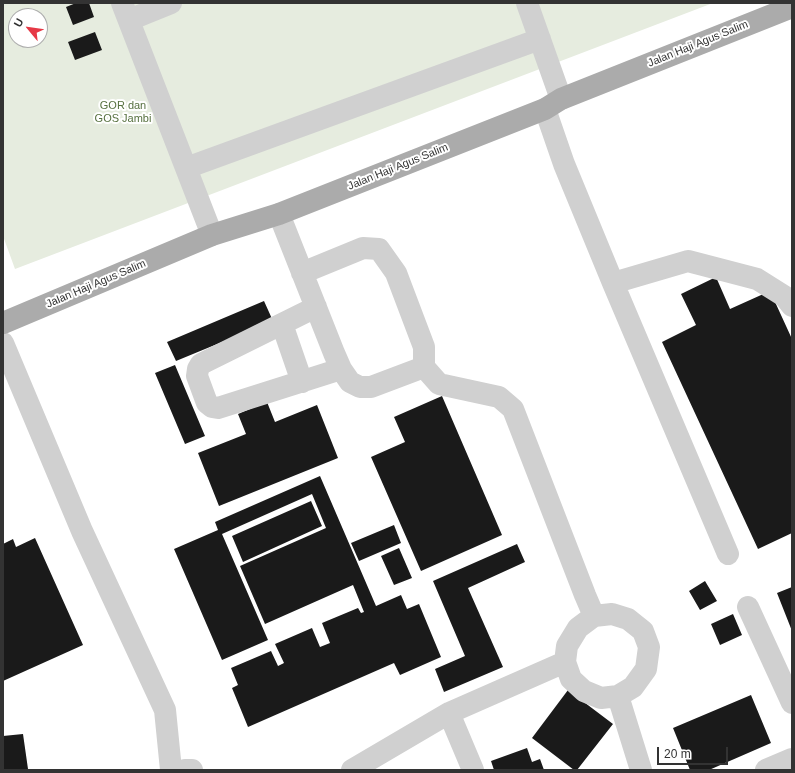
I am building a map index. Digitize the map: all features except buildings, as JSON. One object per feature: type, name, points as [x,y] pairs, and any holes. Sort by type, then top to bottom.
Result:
[{"type":"main road","name":"Jalan Haji Agus Salim","points":[[3,323],[212,235],[279,214],[553,104],[787,6]]},
{"type":"street","points":[[171,3],[126,12],[212,235]]},
{"type":"street","points":[[527,3],[540,39],[564,164],[728,554]]},
{"type":"street","points":[[186,168],[540,39]]},
{"type":"street","points":[[279,214],[341,369],[350,382],[360,387],[371,387],[424,367]]},
{"type":"street","points":[[302,273],[363,248],[379,249],[396,273],[424,347],[424,367],[439,384],[499,397],[513,409],[594,616]]},
{"type":"street","points":[[613,283],[688,261],[757,279],[784,296],[792,306]]},
{"type":"street","points":[[316,307],[201,364],[198,369],[197,376],[207,403],[212,407],[218,408],[341,369]]},
{"type":"street","points":[[282,324],[302,382]]},
{"type":"street","points":[[3,343],[82,531],[165,710],[171,770]]},
{"type":"street","points":[[748,607],[792,703]]},
{"type":"street","points":[[612,614],[628,619],[643,631],[649,647],[646,669],[634,687],[618,696],[601,698],[584,691],[571,679],[565,662],[567,646],[578,628],[594,616],[612,614]]},
{"type":"street","points":[[352,770],[449,713],[565,662]]},
{"type":"street","points":[[618,696],[641,770]]},
{"type":"street","points":[[449,713],[473,770]]},
{"type":"street","points":[[766,770],[792,759]]},
{"type":"street","points":[[185,770],[192,770]]},
{"type":"green space","name":"GOR dan GOS Jambi","points":[[3,3],[713,3],[15,269],[3,236]]}]
